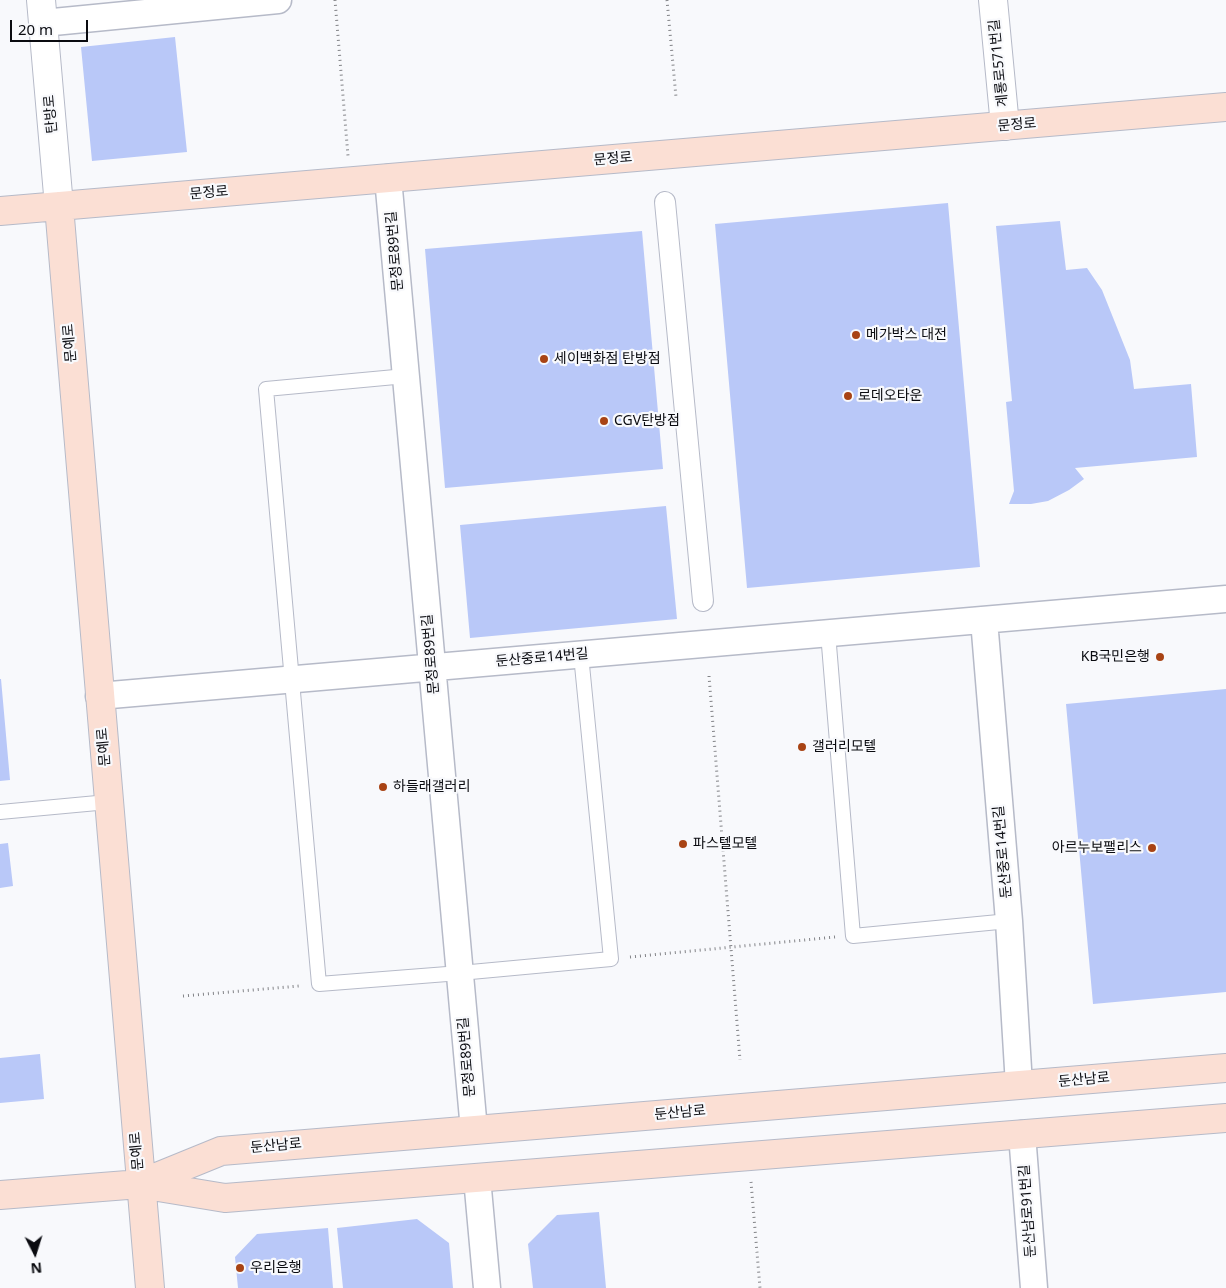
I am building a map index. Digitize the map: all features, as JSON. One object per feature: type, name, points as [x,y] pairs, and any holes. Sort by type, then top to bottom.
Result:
[{"type":"main road","name":"문정로","points":[[0,211],[1226,107]]},
{"type":"main road","name":"문예로","points":[[58,206],[150,1288]]},
{"type":"main road","name":"둔산남로","points":[[140,1184],[221,1151],[1226,1068]]},
{"type":"main road","name":"둔산남로","points":[[0,1196],[140,1184],[225,1198],[1226,1118]]},
{"type":"street","name":"탄방로","points":[[58,206],[42,12],[278,0]]},
{"type":"street","name":"계룡로571번길","points":[[993,0],[1005,126]]},
{"type":"street","name":"문정로89번길","points":[[388,178],[474,1130]]},
{"type":"street","points":[[665,202],[703,601]]},
{"type":"street","name":"둔산중로14번길","points":[[99,696],[1226,599]]},
{"type":"street","name":"둔산중로14번길","points":[[984,620],[1009,921],[1019,1085]]},
{"type":"street","name":"둔산남로91번길","points":[[1022,1134],[1034,1288]]},
{"type":"street","points":[[477,1178],[487,1288]]},
{"type":"lane","points":[[406,376],[266,389],[319,984],[611,959],[581,655]]},
{"type":"lane","points":[[828,634],[853,936],[1009,921]]},
{"type":"lane","points":[[0,812],[108,802]]},
{"type":"path","points":[[335,0],[350,181]]},
{"type":"path","points":[[667,0],[676,97]]},
{"type":"path","points":[[708,676],[740,1060]]},
{"type":"path","points":[[611,959],[853,936]]},
{"type":"path","points":[[183,996],[319,984]]},
{"type":"path","points":[[750,1180],[760,1288]]},
{"type":"building","points":[[175,37],[187,152],[92,161],[81,47]]},
{"type":"building","name":"로데오타운","points":[[948,203],[980,567],[747,588],[715,224]]},
{"type":"building","points":[[1060,221],[1066,270],[1087,268],[1102,290],[1130,360],[1134,389],[1191,384],[1197,457],[1075,468],[1084,479],[1069,490],[1048,501],[1031,504],[1009,504],[1014,491],[1006,402],[1012,401],[996,226]]},
{"type":"building","name":"세이백화점 탄방점","points":[[642,231],[663,469],[445,488],[425,249]]},
{"type":"building","points":[[666,506],[677,619],[470,638],[460,525]]},
{"type":"building","points":[[0,679],[10,780],[0,781]]},
{"type":"building","name":"아르누보팰리스","points":[[1226,689],[1226,992],[1093,1004],[1066,704]]},
{"type":"building","points":[[8,843],[13,886],[0,888],[0,844]]},
{"type":"building","points":[[40,1054],[44,1099],[0,1103],[0,1058]]},
{"type":"building","points":[[599,1212],[606,1288],[533,1288],[528,1244],[557,1215]]},
{"type":"building","points":[[417,1219],[449,1243],[453,1288],[343,1288],[337,1228]]},
{"type":"building","points":[[328,1228],[333,1288],[238,1288],[235,1257],[257,1234]]},
{"type":"place","name":"메가박스 대전","points":[[856,335]]},
{"type":"place","name":"세이백화점 탄방점","points":[[544,359]]},
{"type":"place","name":"로데오타운","points":[[848,396]]},
{"type":"place","name":"CGV탄방점","points":[[604,421]]},
{"type":"place","name":"KB국민은행","points":[[1160,657]]},
{"type":"place","name":"갤러리모텔","points":[[802,747]]},
{"type":"place","name":"하들래갤러리","points":[[383,787]]},
{"type":"place","name":"파스텔모텔","points":[[683,844]]},
{"type":"place","name":"아르누보팰리스","points":[[1152,848]]},
{"type":"place","name":"우리은행","points":[[240,1268]]}]
